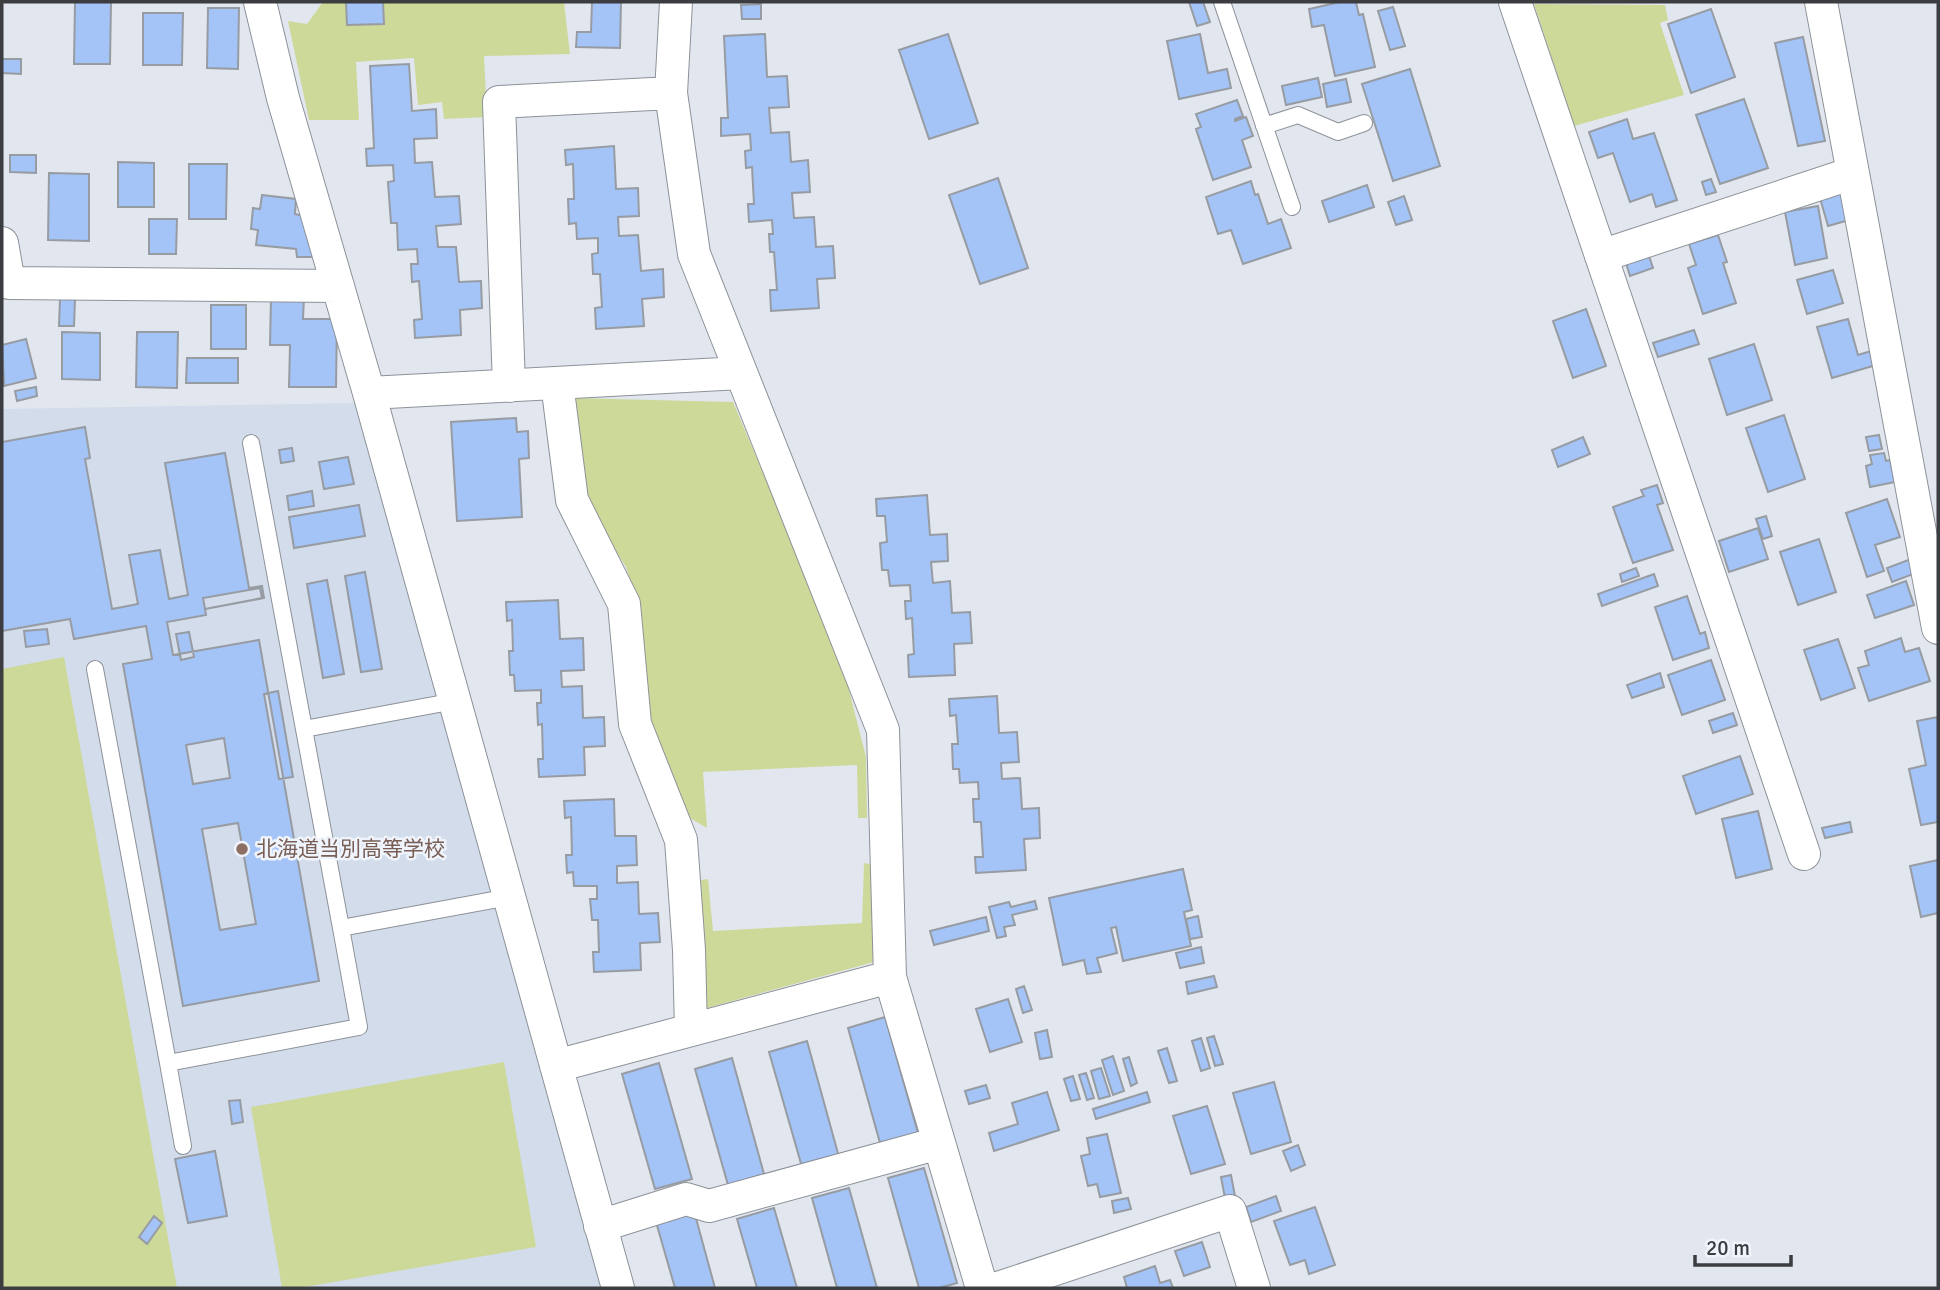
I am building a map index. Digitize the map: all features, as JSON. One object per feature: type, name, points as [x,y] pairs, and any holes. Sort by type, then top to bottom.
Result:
[{"type":"street","points":[[260,2],[284,98],[369,393],[618,1288]]},
{"type":"street","points":[[676,2],[671,93],[694,254],[883,730],[890,977],[982,1288]]},
{"type":"street","points":[[1516,2],[1804,854]]},
{"type":"street","points":[[1821,2],[1938,628]]},
{"type":"street","points":[[509,386],[499,102],[671,93]]},
{"type":"street","points":[[1601,256],[1853,173]]},
{"type":"street","points":[[2,243],[9,283],[338,286]]},
{"type":"street","points":[[369,393],[741,373]]},
{"type":"street","points":[[557,383],[572,500],[624,604],[635,724],[681,840],[689,950],[691,1030]]},
{"type":"street","points":[[556,1066],[890,977]]},
{"type":"street","points":[[600,1226],[686,1199],[709,1206],[939,1143]]},
{"type":"street","points":[[998,1288],[1230,1211],[1254,1288]]},
{"type":"lane","points":[[1222,2],[1292,208]]},
{"type":"lane","points":[[1264,126],[1298,115],[1338,132],[1364,123]]},
{"type":"lane","points":[[168,1063],[359,1027],[251,443]]},
{"type":"lane","points":[[95,669],[183,1146]]},
{"type":"lane","points":[[304,729],[455,701]]},
{"type":"lane","points":[[341,928],[509,897]]},
{"type":"shaded area","name":"北海道当別高等学校","points":[[358,403],[604,1288],[2,1288],[2,409]]},
{"type":"green space","points":[[323,2],[564,2],[570,54],[484,56],[487,117],[444,119],[442,102],[418,105],[414,58],[356,62],[359,120],[309,120],[288,21],[307,24]]},
{"type":"green space","points":[[1534,4],[1665,5],[1668,20],[1660,23],[1684,95],[1574,126]]},
{"type":"green space","points":[[573,398],[733,402],[840,655],[866,757],[867,818],[858,818],[857,765],[703,772],[707,828],[688,817],[654,737],[647,695],[640,612],[626,567],[595,518],[576,462]]},
{"type":"green space","points":[[64,657],[177,1288],[2,1288],[2,669]]},
{"type":"green space","points":[[864,863],[873,865],[874,962],[707,1008],[701,880],[708,879],[713,931],[862,923]]},
{"type":"green space","points":[[504,1062],[536,1247],[299,1288],[282,1288],[251,1107]]},
{"type":"building","points":[[75,2],[111,2],[110,64],[74,64]]},
{"type":"building","points":[[346,2],[383,2],[384,24],[347,25]]},
{"type":"building","points":[[592,2],[621,2],[620,48],[576,47],[577,32],[591,32]]},
{"type":"building","points":[[1189,2],[1203,2],[1210,22],[1197,26]]},
{"type":"building","points":[[1340,2],[1356,2],[1359,15],[1363,14],[1375,67],[1335,76],[1324,25],[1312,27],[1309,9]]},
{"type":"building","points":[[761,4],[761,19],[742,19],[741,5]]},
{"type":"building","points":[[1393,7],[1405,46],[1390,50],[1378,11]]},
{"type":"building","points":[[208,8],[239,8],[238,69],[207,68]]},
{"type":"building","points":[[1711,9],[1735,77],[1691,93],[1668,24]]},
{"type":"building","points":[[143,13],[183,13],[182,65],[143,65]]},
{"type":"building","points":[[765,34],[767,77],[787,76],[789,107],[769,108],[771,133],[789,132],[791,162],[808,160],[810,192],[792,193],[794,218],[814,217],[816,247],[833,246],[835,278],[817,279],[819,308],[771,311],[770,290],[777,290],[774,252],[770,252],[769,234],[773,234],[772,220],[749,222],[748,204],[754,204],[752,167],[746,168],[745,151],[751,150],[750,134],[721,136],[721,118],[728,118],[724,36]]},
{"type":"building","points":[[948,34],[978,123],[929,139],[899,50]]},
{"type":"building","points":[[1200,34],[1208,73],[1227,69],[1231,88],[1179,99],[1167,41]]},
{"type":"building","points":[[1803,37],[1825,141],[1798,146],[1775,43]]},
{"type":"building","points":[[2,59],[21,59],[21,74],[2,73]]},
{"type":"building","points":[[409,64],[412,111],[436,109],[437,138],[414,139],[415,163],[432,162],[435,197],[459,196],[461,224],[436,226],[438,247],[456,247],[459,282],[481,281],[482,308],[460,310],[461,335],[415,338],[414,320],[422,319],[419,281],[412,282],[411,264],[418,264],[417,249],[398,250],[397,223],[391,223],[388,182],[394,181],[393,165],[367,166],[366,149],[374,148],[370,66]]},
{"type":"building","points":[[1410,69],[1440,166],[1393,181],[1362,84]]},
{"type":"building","points":[[1318,78],[1322,97],[1286,105],[1282,86]]},
{"type":"building","points":[[1346,79],[1351,102],[1327,107],[1323,84]]},
{"type":"building","points":[[1744,99],[1768,168],[1720,184],[1696,115]]},
{"type":"building","points":[[1237,100],[1243,116],[1235,121],[1246,117],[1253,136],[1242,140],[1251,167],[1213,180],[1196,129],[1201,127],[1196,114]]},
{"type":"building","points":[[1627,119],[1633,139],[1654,133],[1677,200],[1656,207],[1652,194],[1630,202],[1613,153],[1598,158],[1589,132]]},
{"type":"building","points":[[614,146],[616,189],[638,188],[639,216],[618,217],[619,236],[638,235],[641,271],[663,269],[664,297],[642,299],[644,326],[596,329],[595,308],[602,307],[600,274],[593,274],[592,254],[598,253],[598,238],[577,239],[576,223],[569,224],[568,199],[574,199],[573,164],[566,165],[565,150]]},
{"type":"building","points":[[10,155],[36,155],[36,173],[10,172]]},
{"type":"building","points":[[118,162],[154,163],[154,207],[118,207]]},
{"type":"building","points":[[189,164],[227,164],[226,219],[189,219]]},
{"type":"building","points":[[49,173],[89,174],[89,241],[48,240]]},
{"type":"building","points":[[998,178],[1028,268],[980,284],[949,195]]},
{"type":"building","points":[[1711,179],[1716,192],[1706,195],[1702,182]]},
{"type":"building","points":[[1251,181],[1268,224],[1281,219],[1291,248],[1243,264],[1231,230],[1218,234],[1206,197]]},
{"type":"building","points":[[1367,185],[1374,207],[1329,222],[1322,201]]},
{"type":"building","points":[[1841,192],[1849,220],[1828,226],[1820,198]]},
{"type":"building","points":[[262,195],[296,199],[295,214],[304,216],[316,257],[297,257],[296,249],[256,245],[258,230],[251,229],[253,208],[260,209]]},
{"type":"building","points":[[1404,196],[1412,220],[1396,225],[1388,202]]},
{"type":"building","points":[[1818,206],[1827,258],[1795,265],[1785,212]]},
{"type":"building","points":[[149,219],[177,219],[176,254],[149,254]]},
{"type":"building","points":[[1718,235],[1727,262],[1723,263],[1736,303],[1703,314],[1688,268],[1696,265],[1689,244]]},
{"type":"building","points":[[1649,256],[1653,268],[1630,276],[1626,263]]},
{"type":"building","points":[[1833,270],[1843,303],[1807,314],[1797,280]]},
{"type":"building","points":[[271,297],[304,297],[303,319],[337,319],[336,387],[289,387],[290,345],[270,345]]},
{"type":"building","points":[[60,298],[75,299],[74,326],[59,326]]},
{"type":"building","points":[[211,305],[246,305],[246,349],[211,349]]},
{"type":"building","points":[[1586,309],[1606,366],[1573,378],[1553,321]]},
{"type":"building","points":[[1848,319],[1858,355],[1871,351],[1876,365],[1832,378],[1817,327]]},
{"type":"building","points":[[1694,330],[1699,344],[1658,357],[1653,343]]},
{"type":"building","points":[[62,332],[100,333],[100,380],[62,379]]},
{"type":"building","points":[[137,332],[178,332],[177,388],[136,387]]},
{"type":"building","points":[[26,339],[36,378],[4,386],[2,345]]},
{"type":"building","points":[[1754,344],[1772,400],[1727,415],[1709,359]]},
{"type":"building","points":[[187,358],[238,358],[238,383],[186,383]]},
{"type":"building","points":[[36,387],[37,396],[17,401],[15,391]]},
{"type":"building","points":[[1784,415],[1805,479],[1768,492],[1746,428]]},
{"type":"building","points":[[516,418],[517,432],[528,431],[529,458],[519,459],[522,517],[457,521],[451,422]]},
{"type":"building","points":[[85,427],[90,458],[85,459],[112,609],[138,604],[129,555],[160,550],[169,599],[188,595],[165,463],[225,453],[249,588],[262,586],[264,598],[205,609],[206,615],[167,622],[173,655],[259,640],[319,981],[183,1006],[123,664],[152,659],[146,626],[74,639],[70,619],[2,631],[2,442]],"holes":[[[224,738],[230,778],[193,784],[186,745]],[[238,823],[256,924],[220,930],[202,829]]]},
{"type":"building","points":[[1879,435],[1882,449],[1869,451],[1866,437]]},
{"type":"building","points":[[1583,437],[1590,454],[1558,467],[1552,450]]},
{"type":"building","points":[[292,448],[294,461],[281,463],[279,450]]},
{"type":"building","points":[[1884,453],[1886,461],[1890,460],[1895,482],[1870,487],[1866,466],[1872,464],[1870,455]]},
{"type":"building","points":[[348,457],[354,484],[324,489],[319,462]]},
{"type":"building","points":[[1657,485],[1663,503],[1657,505],[1673,550],[1633,563],[1613,507],[1644,496],[1641,490]]},
{"type":"building","points":[[312,491],[314,506],[289,510],[287,496]]},
{"type":"building","points":[[927,495],[930,535],[947,534],[948,561],[931,562],[933,583],[950,581],[952,613],[970,612],[972,643],[954,644],[955,675],[909,677],[908,655],[914,654],[912,618],[906,619],[905,601],[911,601],[910,585],[890,586],[888,570],[882,570],[880,543],[887,542],[885,516],[877,516],[876,499]]},
{"type":"building","points":[[1887,499],[1900,537],[1875,545],[1884,571],[1867,577],[1846,513]]},
{"type":"building","points":[[359,505],[365,536],[294,548],[289,517]]},
{"type":"building","points":[[1766,516],[1772,536],[1763,539],[1756,519]]},
{"type":"building","points":[[1758,528],[1768,559],[1729,572],[1719,541]]},
{"type":"building","points":[[1819,539],[1836,592],[1798,605],[1780,552]]},
{"type":"building","points":[[1911,559],[1916,573],[1892,582],[1887,568]]},
{"type":"building","points":[[1636,568],[1639,576],[1622,582],[1620,574]]},
{"type":"building","points":[[365,572],[382,669],[361,672],[345,576]]},
{"type":"building","points":[[1654,574],[1658,586],[1602,606],[1598,594]]},
{"type":"building","points":[[327,580],[344,674],[323,678],[307,584]]},
{"type":"building","points":[[1906,581],[1914,605],[1875,618],[1867,595]]},
{"type":"building","points":[[260,588],[262,598],[205,609],[203,598]]},
{"type":"building","points":[[1687,596],[1700,634],[1705,632],[1709,648],[1673,660],[1655,607]]},
{"type":"building","points":[[558,600],[560,639],[583,638],[584,670],[561,671],[562,687],[582,686],[583,718],[604,717],[605,746],[584,747],[585,775],[539,777],[538,759],[543,759],[542,724],[538,725],[537,703],[541,703],[541,690],[515,691],[514,675],[510,675],[509,651],[513,651],[512,620],[507,621],[506,602]]},
{"type":"building","points":[[47,629],[49,644],[26,647],[24,631]]},
{"type":"building","points":[[189,632],[194,657],[181,660],[176,634]]},
{"type":"building","points":[[1901,638],[1905,652],[1919,648],[1930,681],[1869,701],[1858,668],[1869,665],[1865,651]]},
{"type":"building","points":[[1838,639],[1855,688],[1821,700],[1804,650]]},
{"type":"building","points":[[1711,660],[1725,700],[1682,715],[1668,675]]},
{"type":"building","points":[[1660,673],[1664,687],[1632,698],[1627,685]]},
{"type":"building","points":[[278,691],[293,777],[279,779],[264,694]]},
{"type":"building","points":[[997,696],[999,733],[1017,732],[1019,762],[1001,763],[1002,779],[1020,778],[1022,809],[1039,808],[1040,838],[1024,839],[1026,870],[976,873],[975,857],[983,857],[981,822],[974,822],[973,799],[979,799],[978,782],[960,783],[959,769],[953,769],[952,744],[958,744],[956,715],[950,716],[949,699]]},
{"type":"building","points":[[1733,713],[1737,725],[1713,733],[1709,721]]},
{"type":"building","points":[[1938,717],[1938,822],[1921,825],[1909,769],[1926,765],[1917,721]]},
{"type":"building","points":[[1740,756],[1753,794],[1696,814],[1683,776]]},
{"type":"building","points":[[614,799],[615,836],[636,836],[637,865],[617,866],[617,883],[638,882],[639,914],[658,913],[660,942],[640,943],[641,970],[594,972],[593,952],[599,952],[598,920],[592,920],[590,899],[597,899],[597,886],[574,886],[573,872],[567,873],[566,855],[572,855],[571,817],[565,818],[564,801]]},
{"type":"building","points":[[1758,811],[1772,869],[1736,878],[1722,819]]},
{"type":"building","points":[[1850,822],[1852,832],[1825,838],[1822,828]]},
{"type":"building","points":[[1938,860],[1938,913],[1921,917],[1910,866]]},
{"type":"building","points":[[1183,869],[1192,910],[1184,912],[1191,946],[1123,961],[1116,927],[1111,928],[1117,953],[1097,958],[1101,972],[1087,974],[1084,960],[1063,965],[1049,898]]},
{"type":"building","points":[[1035,901],[1037,909],[1012,915],[1015,925],[1004,927],[1006,936],[997,938],[989,907],[1009,902],[1011,907]]},
{"type":"building","points":[[1198,916],[1202,937],[1190,939],[1186,919]]},
{"type":"building","points":[[986,917],[989,931],[934,945],[930,931]]},
{"type":"building","points":[[1201,947],[1204,963],[1180,968],[1176,953]]},
{"type":"building","points":[[1214,976],[1217,987],[1188,994],[1186,982]]},
{"type":"building","points":[[1024,986],[1032,1010],[1023,1013],[1016,989]]},
{"type":"building","points":[[1008,999],[1022,1042],[990,1052],[976,1009]]},
{"type":"building","points":[[885,1017],[918,1133],[880,1143],[848,1028]]},
{"type":"building","points":[[1047,1030],[1052,1057],[1040,1059],[1035,1033]]},
{"type":"building","points":[[1214,1036],[1223,1064],[1215,1066],[1207,1038]]},
{"type":"building","points":[[1201,1038],[1210,1068],[1201,1071],[1192,1041]]},
{"type":"building","points":[[807,1041],[839,1157],[802,1167],[769,1052]]},
{"type":"building","points":[[1167,1048],[1177,1081],[1169,1083],[1158,1051]]},
{"type":"building","points":[[1113,1056],[1124,1091],[1113,1095],[1102,1060]]},
{"type":"building","points":[[1129,1057],[1137,1083],[1131,1086],[1123,1059]]},
{"type":"building","points":[[732,1058],[764,1174],[728,1185],[695,1069]]},
{"type":"building","points":[[659,1063],[692,1179],[655,1189],[622,1074]]},
{"type":"building","points":[[1101,1068],[1110,1096],[1099,1099],[1091,1071]]},
{"type":"building","points":[[1086,1073],[1094,1098],[1087,1100],[1079,1075]]},
{"type":"building","points":[[1073,1076],[1080,1099],[1071,1101],[1064,1079]]},
{"type":"building","points":[[1274,1082],[1291,1142],[1251,1154],[1233,1093]]},
{"type":"building","points":[[986,1085],[990,1098],[969,1104],[965,1091]]},
{"type":"building","points":[[1047,1092],[1059,1130],[994,1151],[989,1133],[1018,1124],[1012,1103]]},
{"type":"building","points":[[1147,1092],[1150,1102],[1096,1119],[1093,1109]]},
{"type":"building","points":[[240,1100],[243,1122],[232,1124],[229,1101]]},
{"type":"building","points":[[1207,1106],[1225,1164],[1191,1174],[1173,1116]]},
{"type":"building","points":[[1107,1134],[1121,1193],[1100,1197],[1097,1184],[1088,1186],[1081,1156],[1090,1154],[1087,1138]]},
{"type":"building","points":[[1298,1145],[1305,1165],[1291,1171],[1283,1151]]},
{"type":"building","points":[[215,1151],[227,1216],[188,1223],[175,1159]]},
{"type":"building","points":[[924,1168],[957,1283],[939,1288],[919,1288],[888,1178]]},
{"type":"building","points":[[1231,1175],[1235,1196],[1225,1198],[1221,1177]]},
{"type":"building","points":[[849,1188],[877,1288],[837,1288],[812,1198]]},
{"type":"building","points":[[1276,1196],[1281,1211],[1251,1222],[1246,1207]]},
{"type":"building","points":[[1128,1198],[1131,1209],[1114,1213],[1112,1201]]},
{"type":"building","points":[[1315,1207],[1335,1265],[1309,1274],[1305,1260],[1290,1265],[1274,1221]]},
{"type":"building","points":[[774,1208],[797,1288],[757,1288],[737,1219]]},
{"type":"building","points":[[694,1211],[715,1288],[675,1288],[656,1222]]},
{"type":"building","points":[[154,1216],[162,1223],[147,1244],[139,1237]]},
{"type":"building","points":[[1202,1242],[1210,1267],[1184,1276],[1175,1251]]},
{"type":"building","points":[[1155,1266],[1160,1283],[1170,1280],[1173,1288],[1127,1288],[1124,1277]]},
{"type":"place","name":"北海道当別高等学校","points":[[242,849]]}]
